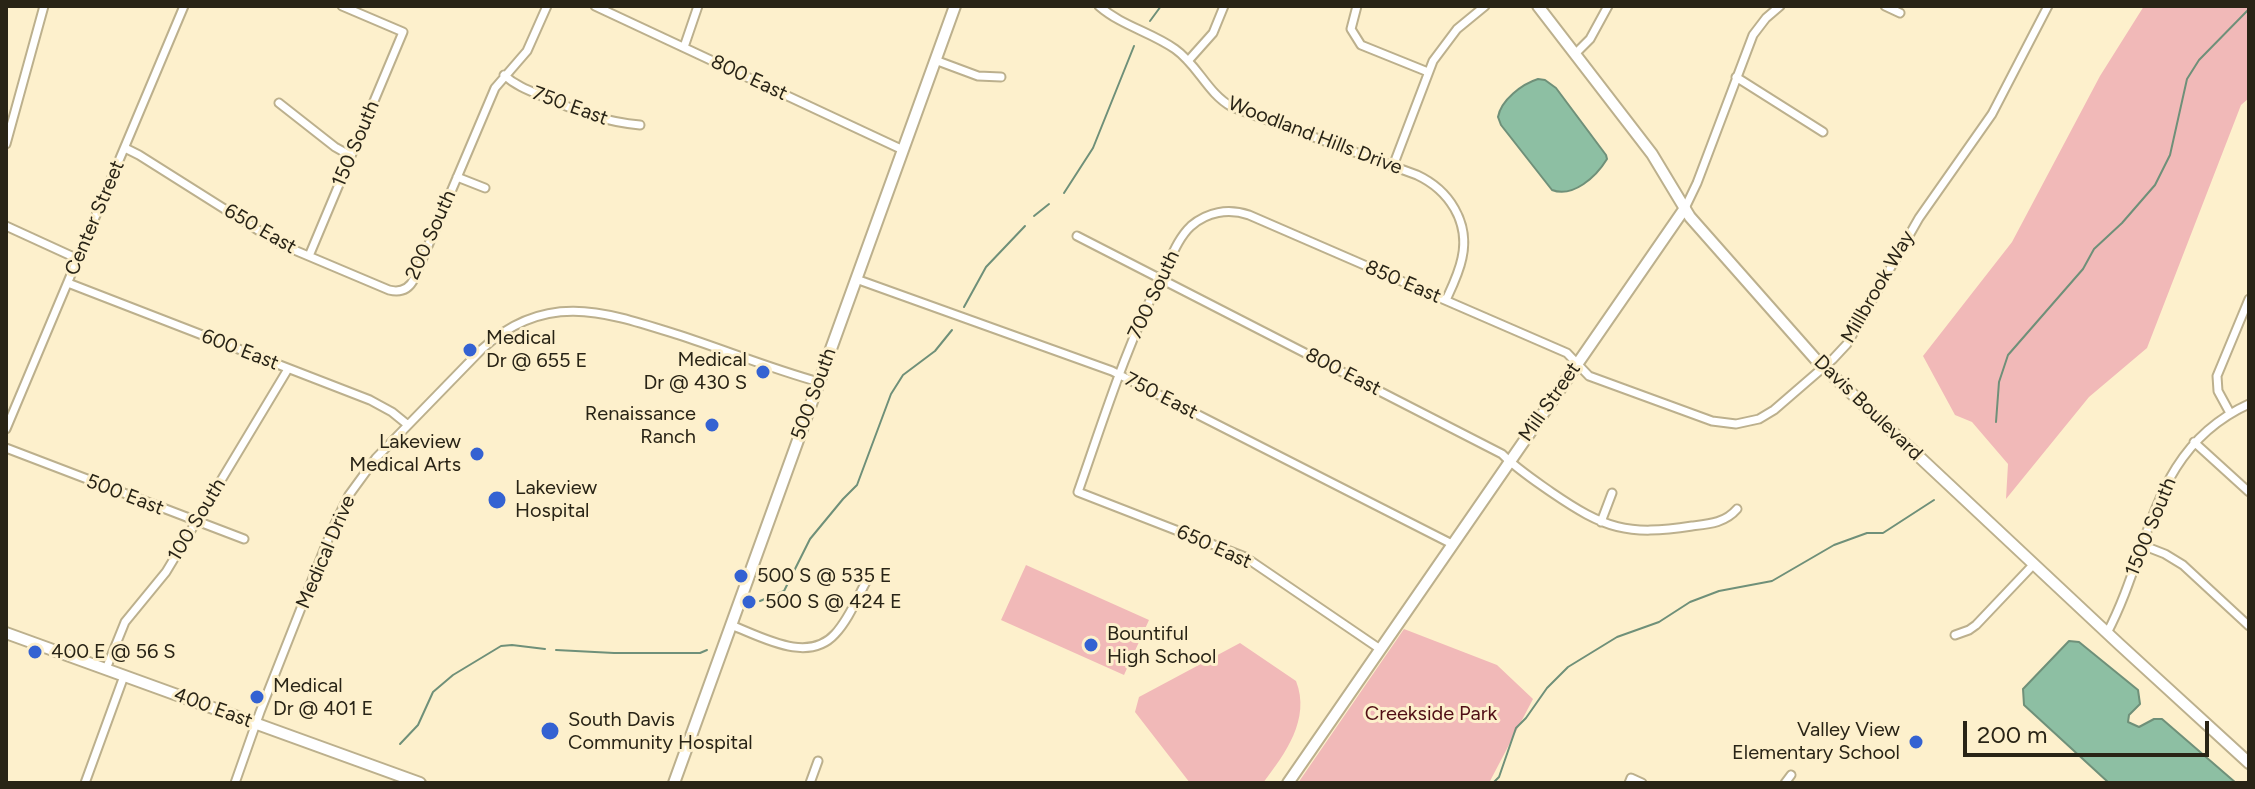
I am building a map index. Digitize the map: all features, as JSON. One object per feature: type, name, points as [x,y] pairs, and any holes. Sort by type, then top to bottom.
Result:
[{"type":"street","points":[[6,144],[44,6]]},
{"type":"street","name":"Center Street","points":[[6,429],[184,6]]},
{"type":"street","name":"150 South","points":[[309,256],[403,32],[342,6]]},
{"type":"street","name":"200 South","points":[[403,290],[414,279],[495,88],[527,51],[547,6]]},
{"type":"street","points":[[684,47],[698,6]]},
{"type":"street","name":"500 South","points":[[674,783],[955,6]]},
{"type":"street","name":"Woodland Hills Drive","points":[[1099,6],[1118,20],[1174,48],[1213,93],[1232,107],[1393,166],[1425,179],[1441,190],[1452,204],[1463,234],[1463,257],[1446,300]]},
{"type":"street","points":[[1188,61],[1213,33],[1224,6]]},
{"type":"street","points":[[1357,6],[1351,29],[1361,45],[1428,72]]},
{"type":"street","points":[[1393,166],[1428,72],[1457,29],[1485,6]]},
{"type":"street","name":"Davis Boulevard","points":[[1538,6],[1652,154],[1685,208],[1823,367],[2249,763]]},
{"type":"street","points":[[1575,54],[1590,39],[1608,6]]},
{"type":"street","name":"Mill Street","points":[[1288,783],[1685,208],[1753,35],[1780,6]]},
{"type":"street","points":[[1885,6],[1900,13]]},
{"type":"street","name":"Millbrook Way","points":[[1577,364],[1589,376],[1705,418],[1736,424],[1766,415],[1840,352],[1853,335],[1919,218],[1988,120],[2048,6]]},
{"type":"street","name":"800 East","points":[[598,7],[903,150]]},
{"type":"street","points":[[935,60],[978,76],[1001,77]]},
{"type":"street","name":"750 East","points":[[504,75],[519,87],[585,115],[640,125]]},
{"type":"street","points":[[1736,77],[1823,132]]},
{"type":"street","points":[[279,103],[351,156]]},
{"type":"street","name":"650 East","points":[[125,148],[280,244],[389,290],[403,290]]},
{"type":"street","name":"200 South","points":[[457,177],[485,188]]},
{"type":"street","name":"850 East","points":[[1224,211],[1249,215],[1446,300],[1567,353],[1577,364]]},
{"type":"street","name":"700 South","points":[[1078,492],[1140,321],[1160,279],[1191,226],[1206,216],[1224,211]]},
{"type":"street","points":[[6,226],[78,259]]},
{"type":"street","name":"800 East","points":[[1077,236],[1502,454],[1517,469],[1579,511],[1601,522],[1622,529],[1661,531],[1724,521],[1737,509]]},
{"type":"street","name":"750 East","points":[[856,279],[1120,375],[1452,544]]},
{"type":"street","name":"600 East","points":[[68,283],[375,403],[408,425]]},
{"type":"street","points":[[2230,413],[2218,391],[2217,376],[2249,299]]},
{"type":"street","name":"Medical Drive","points":[[256,723],[344,504],[368,468],[499,335],[530,319],[564,311],[592,311],[620,316],[819,382]]},
{"type":"street","name":"100 South","points":[[106,669],[125,622],[162,578],[288,369]]},
{"type":"street","name":"1500 South","points":[[2107,633],[2166,483],[2179,461],[2207,430],[2249,404]]},
{"type":"street","points":[[2194,442],[2249,492]]},
{"type":"street","name":"500 East","points":[[6,448],[244,539]]},
{"type":"street","name":"650 East","points":[[1078,492],[1245,557],[1380,649]]},
{"type":"street","points":[[1601,522],[1612,493]]},
{"type":"street","points":[[2142,545],[2183,565],[2249,626]]},
{"type":"street","points":[[1955,635],[1976,625],[2033,565]]},
{"type":"street","points":[[731,625],[794,648],[813,647],[825,642],[840,629],[867,580]]},
{"type":"street","name":"400 East","points":[[6,633],[256,723],[392,778],[420,783]]},
{"type":"street","points":[[85,783],[124,676]]},
{"type":"street","points":[[235,783],[256,723]]},
{"type":"street","points":[[810,783],[818,761]]},
{"type":"street","points":[[1785,783],[1791,775]]},
{"type":"street","points":[[1630,780],[1642,783]]},
{"type":"green space","points":[[2144,6],[2249,6],[2249,98],[2241,105],[2147,348],[2089,397],[2006,499],[2008,464],[1972,422],[1955,415],[1923,356],[2012,242],[2100,76]]},
{"type":"green space","points":[[1026,565],[1149,620],[1124,675],[1001,620]]},
{"type":"green space","name":"Creekside Park","points":[[1404,629],[1497,665],[1533,699],[1489,783],[1298,783]]},
{"type":"green space","points":[[1240,643],[1296,681],[1300,695],[1298,722],[1287,748],[1263,783],[1190,783],[1135,712],[1139,697]]},
{"type":"shaded area","points":[[1538,79],[1556,88],[1606,155],[1607,159],[1597,173],[1568,191],[1552,190],[1498,117],[1513,94]]},
{"type":"shaded area","points":[[2069,641],[2079,642],[2138,690],[2140,704],[2129,715],[2128,722],[2139,727],[2154,719],[2162,719],[2236,783],[2109,783],[2024,705],[2023,689]]},
{"type":"waterway","points":[[1150,21],[1161,6]]},
{"type":"waterway","points":[[1996,422],[1999,382],[2008,355],[2083,269],[2094,249],[2155,185],[2170,155],[2187,79],[2199,60],[2249,9]]},
{"type":"waterway","points":[[1064,193],[1093,148],[1134,46]]},
{"type":"waterway","points":[[1034,216],[1049,204]]},
{"type":"waterway","points":[[964,307],[986,267],[1025,226]]},
{"type":"waterway","points":[[760,601],[784,591],[810,539],[857,485],[891,394],[903,375],[935,351],[952,330]]},
{"type":"waterway","points":[[1493,783],[1499,777],[1516,728],[1568,667],[1617,637],[1659,622],[1690,602],[1719,591],[1772,581],[1834,545],[1867,533],[1883,533],[1934,500]]},
{"type":"waterway","points":[[400,744],[418,725],[433,692],[453,675],[501,646],[545,649]]},
{"type":"waterway","points":[[556,650],[614,653],[700,653],[707,650]]},
{"type":"place","name":"Medical Dr @ 655 E","points":[[470,350]]},
{"type":"place","name":"Medical Dr @ 430 S","points":[[763,372]]},
{"type":"place","name":"Renaissance Ranch","points":[[712,425]]},
{"type":"place","name":"Lakeview Medical Arts","points":[[477,454]]},
{"type":"place","name":"Lakeview Hospital","points":[[497,500]]},
{"type":"place","name":"500 S @ 535 E","points":[[741,576]]},
{"type":"place","name":"500 S @ 424 E","points":[[749,602]]},
{"type":"place","name":"Bountiful High School","points":[[1091,645]]},
{"type":"place","name":"400 E @ 56 S","points":[[35,652]]},
{"type":"place","name":"Medical Dr @ 401 E","points":[[257,697]]},
{"type":"place","name":"South Davis Community Hospital","points":[[550,731]]},
{"type":"place","name":"Valley View Elementary School","points":[[1916,742]]}]
